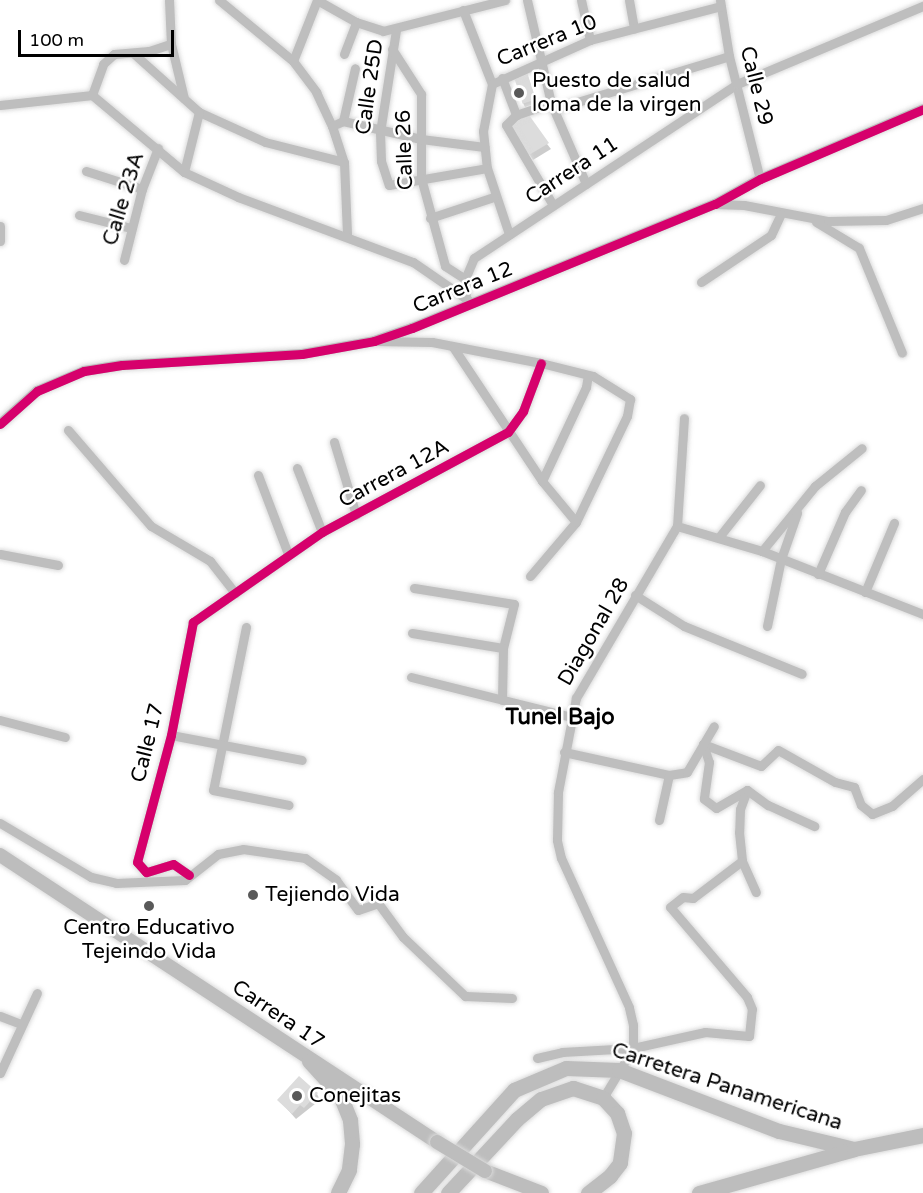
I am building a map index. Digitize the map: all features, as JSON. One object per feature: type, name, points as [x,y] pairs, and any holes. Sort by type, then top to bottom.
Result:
[{"type":"highway","points":[[309,1060],[340,1095],[350,1120],[352,1144],[349,1170],[338,1193]]},
{"type":"highway","name":"Carretera Panamericana","points":[[421,1193],[514,1090],[566,1068],[620,1070],[779,1131],[854,1149]]},
{"type":"highway","points":[[448,1193],[517,1119],[541,1099],[573,1088],[603,1098],[617,1113],[624,1147],[610,1176],[588,1193]]},
{"type":"highway","name":"Carretera Panamericana","points":[[699,1193],[854,1149],[923,1135]]},
{"type":"main road","name":"Carrera 17","points":[[0,855],[437,1142],[485,1171],[542,1193]]},
{"type":"street","points":[[169,0],[171,44],[184,99]]},
{"type":"street","points":[[219,0],[293,61],[315,92],[332,126],[344,162],[348,235]]},
{"type":"street","points":[[293,61],[317,0],[356,22],[383,31],[396,30],[505,0]]},
{"type":"street","points":[[527,0],[553,106],[586,184]]},
{"type":"street","points":[[581,0],[590,40]]},
{"type":"street","points":[[629,0],[634,29]]},
{"type":"street","name":"Carrera 10","points":[[492,84],[540,59],[590,40],[721,3]]},
{"type":"street","name":"Calle 29","points":[[721,3],[729,56],[760,179]]},
{"type":"street","name":"Carrera 11","points":[[465,279],[474,258],[736,84],[910,5],[923,6]]},
{"type":"street","points":[[463,10],[492,84],[483,131],[487,168],[494,197],[509,234]]},
{"type":"street","points":[[344,54],[356,22]]},
{"type":"street","name":"Calle 25D","points":[[396,30],[380,132],[381,161],[389,185],[421,178]]},
{"type":"street","points":[[92,96],[103,64],[114,54],[133,53],[171,44]]},
{"type":"street","name":"Calle 26","points":[[392,49],[421,94],[421,178],[430,218],[445,266],[465,279]]},
{"type":"street","points":[[133,53],[199,112],[264,142],[344,162]]},
{"type":"street","points":[[553,205],[506,124],[516,115],[729,56]]},
{"type":"street","points":[[343,121],[354,68]]},
{"type":"street","points":[[502,78],[516,115]]},
{"type":"street","points":[[0,105],[92,96],[158,148],[184,172],[238,197],[348,235],[412,262],[469,302]]},
{"type":"street","name":"Carrera 12","points":[[0,424],[37,392],[84,371],[122,365],[302,354],[374,341],[715,204],[760,179],[923,109]]},
{"type":"street","points":[[184,172],[199,112]]},
{"type":"street","points":[[332,126],[343,121],[380,132],[421,140],[485,147]]},
{"type":"street","name":"Calle 23A","points":[[124,260],[142,189],[158,148]]},
{"type":"street","points":[[421,178],[487,168]]},
{"type":"street","points":[[86,171],[142,189]]},
{"type":"street","points":[[430,218],[494,197]]},
{"type":"street","points":[[715,204],[744,205],[811,220],[886,220],[923,208]]},
{"type":"street","points":[[701,282],[771,235],[781,213]]},
{"type":"street","points":[[79,215],[131,228]]},
{"type":"street","points":[[811,220],[859,248],[902,353]]},
{"type":"street","points":[[0,226],[0,241]]},
{"type":"street","points":[[465,279],[469,302]]},
{"type":"street","points":[[374,341],[453,347],[541,363],[588,375],[630,399],[627,416],[576,522],[530,576]]},
{"type":"street","points":[[453,347],[542,481],[576,522]]},
{"type":"street","name":"Carrera 12A","points":[[235,593],[322,532],[508,432],[523,411],[541,363]]},
{"type":"street","points":[[542,481],[586,387],[588,375]]},
{"type":"street","name":"Diagonal 28","points":[[633,1048],[629,1007],[561,858],[557,840],[564,752],[576,698],[677,526],[684,418]]},
{"type":"street","points":[[68,430],[151,526],[210,561],[235,593]]},
{"type":"street","points":[[334,442],[356,515]]},
{"type":"street","points":[[762,551],[815,486],[862,448]]},
{"type":"street","points":[[297,468],[322,532]]},
{"type":"street","points":[[258,475],[288,554]]},
{"type":"street","points":[[719,537],[760,485]]},
{"type":"street","points":[[818,574],[845,512],[861,490]]},
{"type":"street","points":[[767,627],[781,559],[799,505]]},
{"type":"street","points":[[865,592],[894,523]]},
{"type":"street","points":[[677,526],[762,551],[923,614]]},
{"type":"street","points":[[0,554],[58,565]]},
{"type":"street","points":[[414,588],[514,604],[503,648],[502,700]]},
{"type":"street","name":"Calle 17","points":[[189,875],[173,864],[146,872],[137,862],[171,735],[193,622],[235,593]]},
{"type":"street","points":[[635,595],[684,626],[802,674]]},
{"type":"street","points":[[246,627],[213,790],[289,805]]},
{"type":"street","points":[[412,633],[503,648]]},
{"type":"street","points":[[411,677],[571,717]]},
{"type":"street","points":[[0,720],[64,737]]},
{"type":"street","points":[[564,752],[669,775],[687,772],[714,726]]},
{"type":"street","points":[[171,735],[302,760]]},
{"type":"street","points":[[703,744],[761,766],[778,750],[835,782],[854,787],[861,805],[872,814],[892,806],[923,779]]},
{"type":"street","points":[[703,744],[709,762],[704,799],[716,808],[724,806],[747,790]]},
{"type":"street","points":[[659,820],[669,775]]},
{"type":"street","points":[[747,790],[768,805],[814,826]]},
{"type":"street","points":[[747,790],[740,809],[742,861],[756,892]]},
{"type":"street","points":[[0,823],[91,877],[140,884],[185,880],[218,854],[243,849],[305,858],[336,880],[358,910],[378,903],[403,938],[465,996],[512,998]]},
{"type":"street","points":[[537,1058],[562,1052],[633,1048],[705,1032],[749,1036],[752,1009],[747,997],[669,907],[683,897],[693,898],[742,861]]},
{"type":"street","points":[[0,1073],[37,993]]},
{"type":"street","points":[[0,1016],[21,1024]]},
{"type":"street","points":[[603,1098],[633,1048]]},
{"type":"building","name":"Puesto de salud loma de la virgen","points":[[526,69],[536,99],[523,104],[513,73]]},
{"type":"building","points":[[529,115],[549,143],[529,155],[509,124]]},
{"type":"building","name":"Conejitas","points":[[299,1076],[318,1093],[304,1108],[300,1105],[292,1114],[277,1100]]},
{"type":"cycle path","points":[[0,424],[37,391],[84,371],[122,365],[302,354],[374,341],[412,328],[715,204],[760,179],[923,109]]},
{"type":"cycle path","points":[[189,875],[173,864],[146,872],[137,862],[171,735],[193,622],[322,532],[508,432],[523,411],[541,363]]},
{"type":"place","name":"Puesto de salud loma de la virgen","points":[[519,93]]},
{"type":"place","name":"Tejiendo Vida","points":[[253,895]]},
{"type":"place","name":"Centro Educativo Tejeindo Vida","points":[[149,906]]},
{"type":"place","name":"Conejitas","points":[[297,1096]]},
{"type":"district","name":"Tunel Bajo","points":[[560,718]]}]
